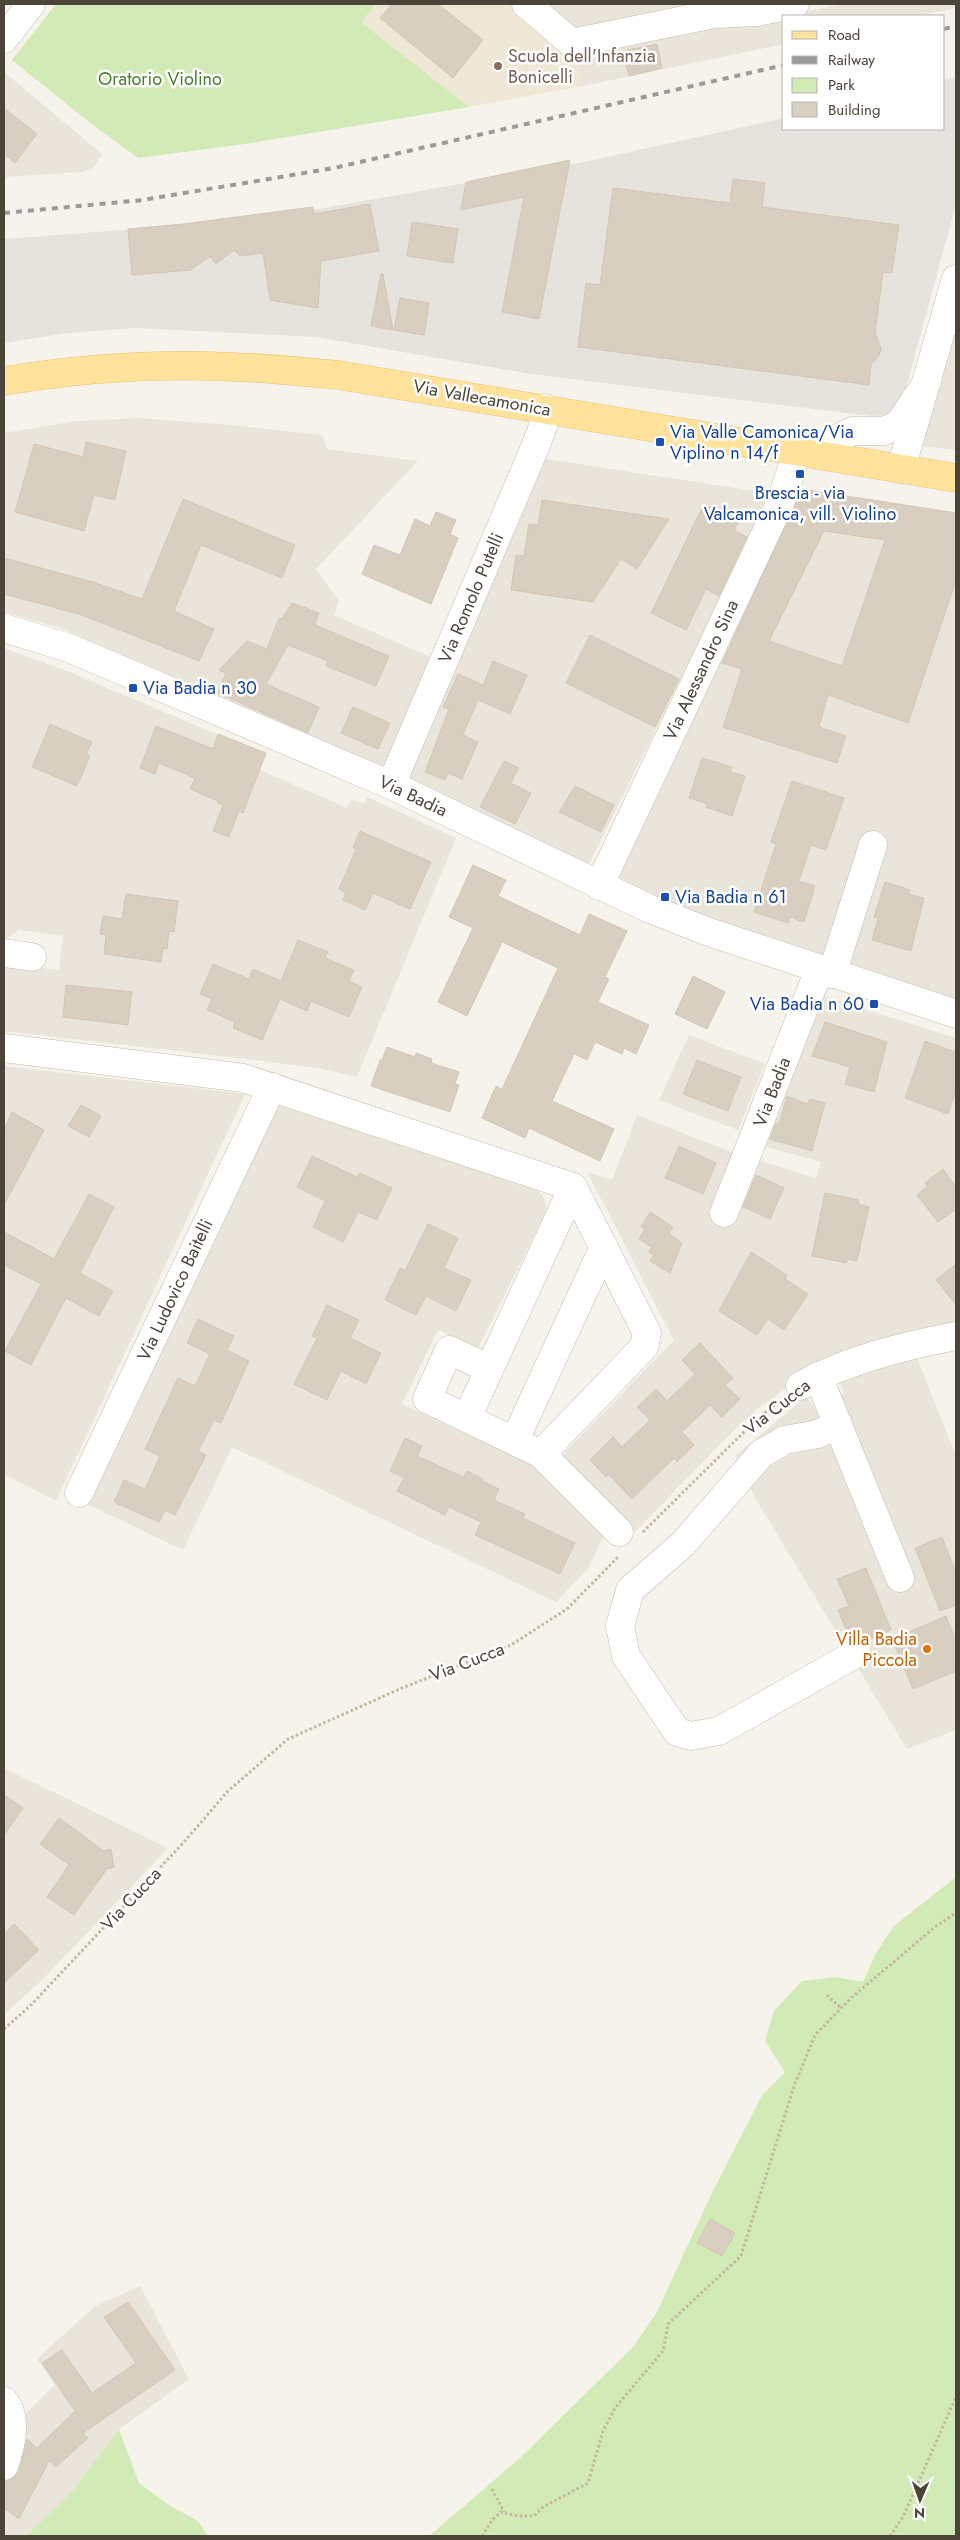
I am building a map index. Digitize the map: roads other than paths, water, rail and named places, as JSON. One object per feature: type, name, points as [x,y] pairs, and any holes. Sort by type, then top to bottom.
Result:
[{"type":"main road","name":"Via Vallecamonica","points":[[4,381],[87,369],[235,367],[338,375],[956,478]]},
{"type":"street","points":[[526,4],[572,43],[718,9],[757,12],[795,4]]},
{"type":"street","points":[[4,39],[19,8]]},
{"type":"street","points":[[901,470],[956,278]]},
{"type":"street","points":[[797,453],[822,446],[853,430],[871,432],[893,428],[899,424],[927,382]]},
{"type":"street","name":"Via Romolo Putelli","points":[[391,785],[536,445],[543,426],[544,408]]},
{"type":"street","name":"Via Alessandro Sina","points":[[598,886],[781,502],[797,453]]},
{"type":"street","name":"Via Badia","points":[[4,628],[69,648],[391,785],[598,886],[706,931],[956,1014]]},
{"type":"street","name":"Via Badia","points":[[724,1214],[826,972],[873,845]]},
{"type":"street","points":[[4,953],[32,957]]},
{"type":"street","points":[[4,1048],[243,1078],[573,1187],[647,1333],[644,1347],[541,1454]]},
{"type":"street","name":"Via Ludovico Baitelli","points":[[79,1493],[272,1086]]},
{"type":"street","points":[[466,1418],[573,1187]]},
{"type":"street","points":[[515,1440],[604,1247]]},
{"type":"street","name":"Via Cucca","points":[[838,1424],[809,1381],[874,1356],[956,1336]]},
{"type":"street","points":[[488,1368],[449,1350],[427,1399],[541,1454],[628,1539]]},
{"type":"street","points":[[857,1653],[719,1731],[691,1736],[677,1732],[626,1656],[620,1626],[630,1590],[683,1544],[762,1453],[785,1440],[818,1434],[838,1424],[900,1578]]},
{"type":"street","points":[[4,2400],[10,2408],[11,2447],[4,2466]]},
{"type":"railway","points":[[945,29],[956,26]]},
{"type":"railway","points":[[4,213],[143,200],[334,168],[782,65]]},
{"type":"place","name":"Scuola dell'Infanzia Bonicelli","points":[[498,66]]},
{"type":"place","name":"Via Valle Camonica/Via Viplino n 14/f","points":[[660,442]]},
{"type":"place","name":"Brescia - via Valcamonica, vill. Violino","points":[[800,474]]},
{"type":"place","name":"Via Badia n 30","points":[[133,688]]},
{"type":"place","name":"Via Badia n 61","points":[[665,897]]},
{"type":"place","name":"Via Badia n 60","points":[[874,1004]]},
{"type":"place","name":"Villa Badia Piccola","points":[[927,1649]]},
{"type":"park label","name":"Oratorio Violino","points":[[160,79]]}]
